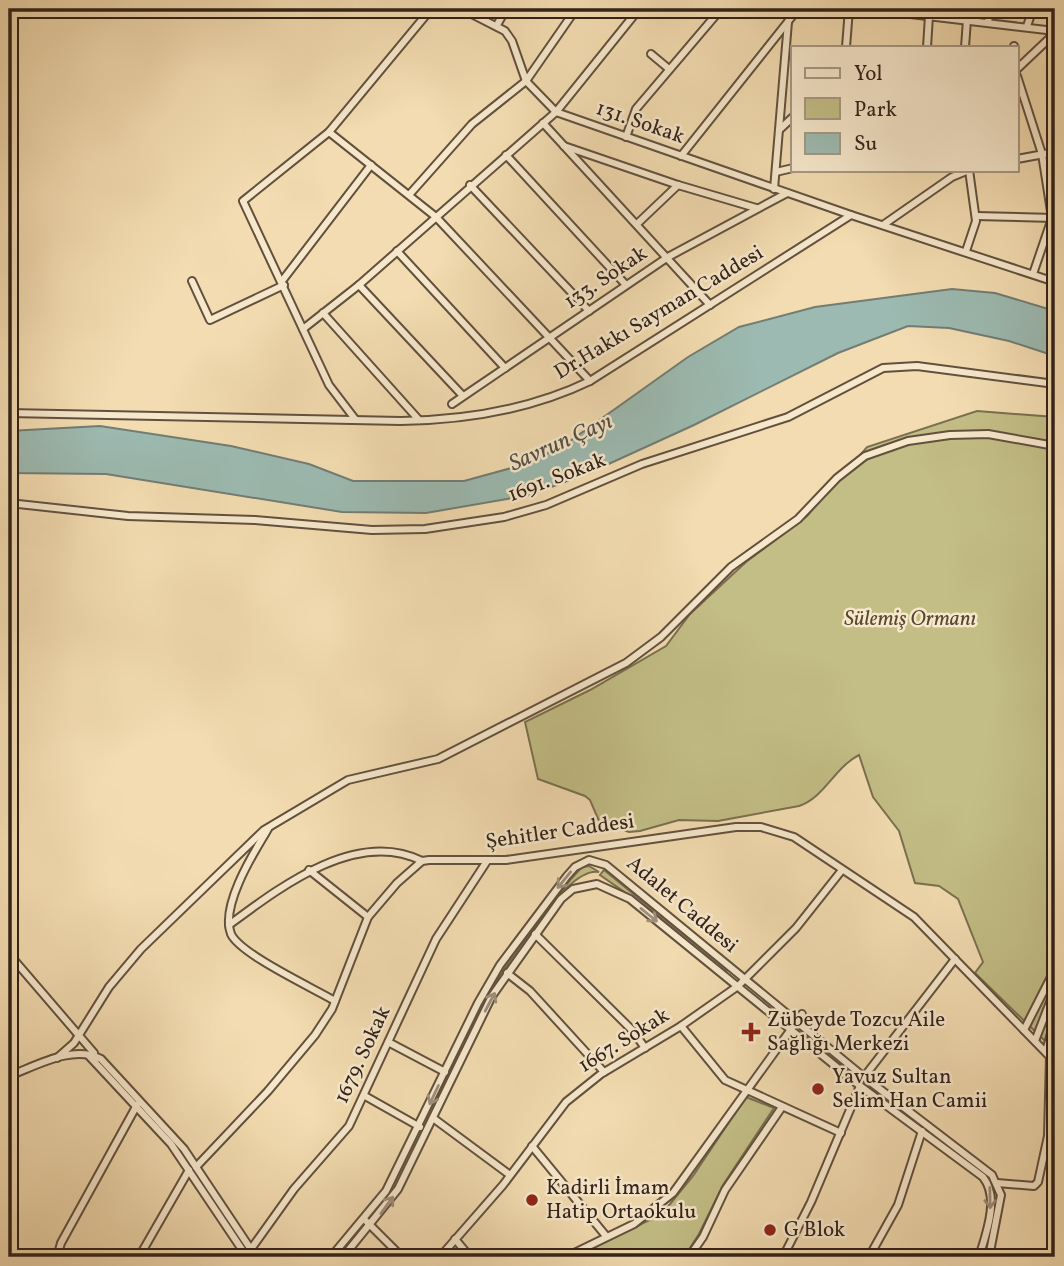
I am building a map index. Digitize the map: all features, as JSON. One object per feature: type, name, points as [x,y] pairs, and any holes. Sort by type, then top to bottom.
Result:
[{"type":"street","points":[[355,419],[333,392],[243,201],[329,132],[431,9]]},
{"type":"street","points":[[462,9],[497,25],[506,9]]},
{"type":"street","points":[[409,195],[472,124],[526,81],[576,9]]},
{"type":"street","points":[[303,329],[359,285],[556,112],[639,9]]},
{"type":"street","points":[[626,138],[636,109],[721,9]]},
{"type":"street","points":[[681,156],[798,9]]},
{"type":"street","points":[[846,46],[849,9]]},
{"type":"street","points":[[868,9],[925,13],[1055,32]]},
{"type":"street","points":[[988,22],[990,9]]},
{"type":"street","points":[[1027,26],[1033,9]]},
{"type":"street","points":[[925,13],[927,46]]},
{"type":"street","points":[[774,189],[789,20]]},
{"type":"street","points":[[965,46],[967,20]]},
{"type":"street","name":"131. Sokak","points":[[497,25],[512,41],[526,81],[556,112],[851,215]]},
{"type":"street","points":[[1018,68],[1055,32]]},
{"type":"street","points":[[651,54],[669,69]]},
{"type":"street","points":[[1018,79],[1042,154],[1054,218],[1033,274]]},
{"type":"street","points":[[779,130],[791,119]]},
{"type":"street","points":[[543,123],[710,305]]},
{"type":"street","points":[[329,132],[436,216],[590,381]]},
{"type":"street","points":[[564,145],[678,185],[755,208]]},
{"type":"street","points":[[1018,159],[1055,152]]},
{"type":"street","points":[[506,155],[626,285]]},
{"type":"street","points":[[192,281],[210,320],[283,283],[372,166]]},
{"type":"street","points":[[776,172],[791,168]]},
{"type":"street","points":[[883,225],[952,177],[964,172]]},
{"type":"street","points":[[967,251],[976,216],[969,172]]},
{"type":"street","points":[[470,185],[589,311]]},
{"type":"street","points":[[637,224],[678,185]]},
{"type":"street","name":"133. Sokak","points":[[452,404],[668,257],[787,193]]},
{"type":"street","points":[[851,215],[1055,282]]},
{"type":"street","name":"Dr.Hakkı Sayman Caddesi","points":[[9,413],[419,421],[510,408],[557,396],[590,381],[851,215]]},
{"type":"street","points":[[976,216],[1054,218]]},
{"type":"street","points":[[397,251],[505,368]]},
{"type":"street","points":[[359,285],[463,396]]},
{"type":"street","points":[[323,313],[419,421]]},
{"type":"street","name":"1691. Sokak","points":[[9,503],[128,516],[243,520],[372,530],[433,528],[504,517],[536,508],[642,464],[788,417],[883,369],[917,366],[1055,384]]},
{"type":"street","points":[[57,1058],[79,1036],[103,995],[141,949],[270,826],[348,780],[438,759],[626,663],[661,637],[731,567],[798,519],[843,472],[878,450],[908,441],[967,434],[1002,436],[1055,446]]},
{"type":"street","points":[[270,826],[241,879],[231,906],[229,925],[234,939],[246,950],[335,1001]]},
{"type":"street","name":"Şehitler Caddesi","points":[[229,925],[309,870],[372,853],[404,854],[422,860],[487,861],[749,826],[794,837],[914,917],[1050,1057]]},
{"type":"street","points":[[139,1257],[192,1169],[293,1062],[325,1021],[368,917],[385,894],[422,860]]},
{"type":"street","name":"Adalet Caddesi","points":[[331,1257],[391,1184],[500,965],[567,876],[583,862],[596,860],[998,1182]]},
{"type":"street","name":"1679. Sokak","points":[[251,1249],[294,1189],[344,1133],[365,1096],[436,939],[487,861]]},
{"type":"street","points":[[309,870],[368,917]]},
{"type":"street","name":"1667. Sokak","points":[[440,1257],[510,1175],[566,1102],[604,1072],[681,1027],[738,986],[796,929],[842,870]]},
{"type":"street","points":[[343,1257],[371,1226],[398,1189],[507,973],[567,894],[581,886],[603,885],[630,900],[860,1086],[973,1168],[989,1184],[991,1203],[979,1257]]},
{"type":"street","points":[[535,934],[633,1031],[645,1048]]},
{"type":"street","points":[[9,954],[97,1056],[160,1120],[247,1257]]},
{"type":"street","points":[[864,1077],[957,962]]},
{"type":"street","points":[[1024,1030],[1055,969]]},
{"type":"street","points":[[507,973],[530,991],[604,1072]]},
{"type":"street","points":[[1035,1041],[1055,989]]},
{"type":"street","points":[[566,1257],[634,1224],[673,1193],[802,1014]]},
{"type":"street","points":[[989,1257],[999,1208],[998,1182],[1034,1186],[1038,1182],[1048,1136],[1050,1057],[1055,1020]]},
{"type":"street","points":[[681,1027],[715,1071],[745,1091],[841,1133]]},
{"type":"street","points":[[390,1043],[445,1072]]},
{"type":"street","points":[[9,1076],[57,1058],[85,1053],[97,1056]]},
{"type":"street","points":[[85,1053],[137,1105],[192,1169],[256,1257]]},
{"type":"street","points":[[783,1257],[860,1086]]},
{"type":"street","points":[[365,1096],[420,1127]]},
{"type":"street","points":[[57,1257],[61,1243],[137,1105]]},
{"type":"street","points":[[689,1257],[725,1189],[782,1107]]},
{"type":"street","points":[[433,1118],[510,1175]]},
{"type":"street","points":[[869,1257],[898,1205],[922,1130]]},
{"type":"street","points":[[1048,1136],[1055,1130]]},
{"type":"street","points":[[532,1146],[606,1236]]},
{"type":"street","points":[[364,1219],[402,1257]]},
{"type":"street","points":[[455,1239],[470,1257]]},
{"type":"street","points":[[694,1251],[702,1257]]},
{"type":"green space","name":"Sülemiş Ormanı","points":[[977,411],[1055,417],[1055,1001],[1045,1041],[975,973],[983,962],[958,899],[939,886],[915,883],[899,831],[873,797],[859,755],[843,767],[816,796],[799,806],[718,821],[679,820],[629,832],[599,821],[590,800],[585,796],[538,779],[525,722],[590,690],[666,646],[690,614],[746,562],[807,516],[867,447]]},
{"type":"green space","points":[[589,866],[599,872],[582,876],[553,903],[582,867]]},
{"type":"green space","points":[[604,870],[727,970],[726,972],[646,907],[600,875]]},
{"type":"green space","points":[[520,948],[487,1001],[447,1084],[434,1103],[501,973]]},
{"type":"green space","points":[[746,1097],[774,1108],[723,1185],[699,1234],[684,1257],[574,1257],[662,1214],[693,1176]]},
{"type":"water","points":[[952,289],[995,293],[1055,311],[1055,356],[1009,341],[949,328],[908,326],[838,353],[694,425],[591,472],[530,495],[426,513],[342,512],[106,474],[9,473],[9,431],[100,426],[231,446],[309,464],[353,481],[464,481],[515,467],[560,448],[688,357],[739,327],[815,307]]},
{"type":"place","name":"Zübeyde Tozcu Aile Sağlığı Merkezi","points":[[751,1032]]},
{"type":"place","name":"Yavuz Sultan Selim Han Camii","points":[[818,1089]]},
{"type":"place","name":"Kadirli İmam Hatip Ortaokulu","points":[[532,1200]]},
{"type":"place","name":"G Blok","points":[[770,1230]]},
{"type":"water label","name":"Savrun Çayı","points":[[561,443]]}]
